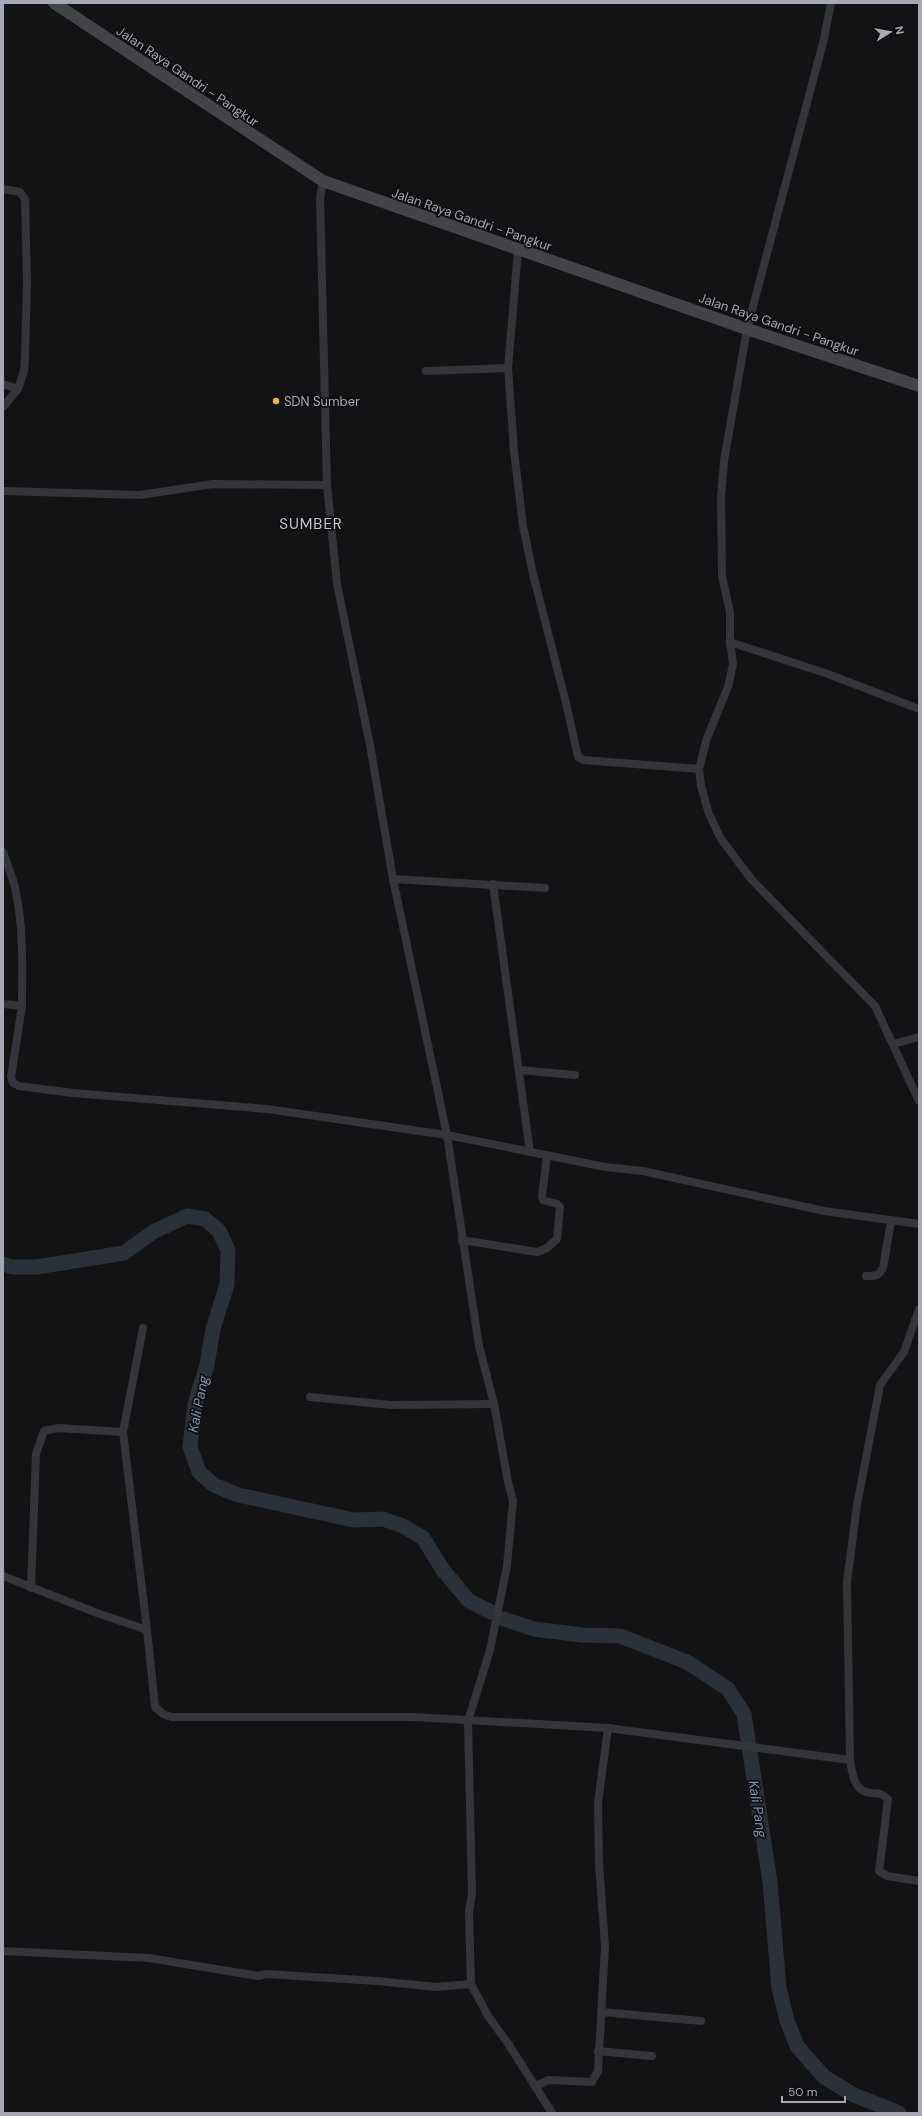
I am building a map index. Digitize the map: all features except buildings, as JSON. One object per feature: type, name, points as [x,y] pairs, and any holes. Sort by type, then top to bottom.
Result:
[{"type":"street","name":"Jalan Raya Gandri - Pangkur","points":[[54,3],[323,181],[747,329],[919,386]]},
{"type":"street","points":[[831,3],[824,39],[747,329],[724,461],[721,497],[722,576],[730,612],[730,642],[733,664],[728,687],[707,738],[699,769],[701,786],[709,814],[721,839],[752,880],[875,1006],[919,1101]]},
{"type":"street","points":[[323,181],[320,198],[327,485],[337,584],[370,745],[393,879],[447,1135],[479,1346],[494,1404],[505,1467],[514,1501],[507,1566],[490,1650],[468,1721],[472,1893],[470,1912],[471,1984],[484,2012],[552,2113]]},
{"type":"street","points":[[3,190],[20,192],[24,196],[26,205],[26,328],[24,371],[18,388],[3,406]]},
{"type":"street","points":[[518,250],[508,368],[514,451],[523,526],[533,574],[566,703],[578,757],[583,760],[699,769]]},
{"type":"street","points":[[426,371],[508,368]]},
{"type":"street","points":[[3,384],[18,388]]},
{"type":"street","points":[[3,491],[140,495],[213,484],[327,485]]},
{"type":"street","points":[[730,642],[828,674],[919,708]]},
{"type":"street","points":[[3,852],[16,891],[20,912],[22,1006],[11,1077],[13,1083],[19,1086],[73,1093],[267,1109],[447,1135],[605,1167],[643,1171],[824,1210],[919,1224]]},
{"type":"street","points":[[393,879],[545,888]]},
{"type":"street","points":[[493,884],[520,1070],[530,1152]]},
{"type":"street","points":[[3,1004],[22,1006]]},
{"type":"street","points":[[893,1044],[919,1037]]},
{"type":"street","points":[[520,1070],[574,1075]]},
{"type":"street","points":[[462,1240],[532,1252],[536,1252],[553,1244],[558,1239],[560,1207],[557,1204],[543,1200],[542,1197],[547,1156]]},
{"type":"street","points":[[866,1276],[876,1276],[883,1268],[891,1221]]},
{"type":"street","points":[[919,1310],[904,1352],[880,1385],[857,1505],[846,1582],[850,1760],[853,1775],[861,1790],[865,1792],[882,1794],[888,1799],[879,1871],[887,1876],[919,1881]]},
{"type":"street","points":[[143,1328],[123,1432],[154,1700],[158,1711],[162,1714],[172,1717],[414,1717],[608,1728],[850,1760]]},
{"type":"street","points":[[310,1397],[391,1405],[494,1404]]},
{"type":"street","points":[[31,1588],[36,1454],[44,1431],[58,1428],[123,1432]]},
{"type":"street","points":[[3,1576],[31,1588],[147,1630]]},
{"type":"street","points":[[535,2086],[549,2080],[593,2081],[598,2071],[605,1946],[599,1864],[598,1803],[608,1728]]},
{"type":"street","points":[[3,1951],[149,1958],[258,1976],[266,1974],[377,1981],[436,1987],[471,1984]]},
{"type":"street","points":[[602,2012],[701,2021]]},
{"type":"street","points":[[598,2051],[652,2056]]},
{"type":"waterway","name":"Kali Pang","points":[[3,1264],[12,1267],[37,1267],[124,1253],[153,1232],[187,1216],[205,1219],[219,1231],[228,1250],[227,1284],[213,1329],[207,1365],[195,1404],[190,1447],[199,1472],[214,1485],[238,1495],[354,1520],[383,1519],[403,1526],[423,1538],[443,1570],[469,1601],[491,1612]]},
{"type":"waterway","name":"Kali Pang","points":[[504,1619],[534,1629],[582,1635],[620,1636],[687,1662],[728,1689],[744,1714],[770,1882],[779,1988],[787,2021],[797,2046],[824,2077],[854,2095],[899,2113]]},
{"type":"place","name":"SDN Sumber","points":[[276,401]]},
{"type":"district","name":"SUMBER","points":[[311,524]]}]
